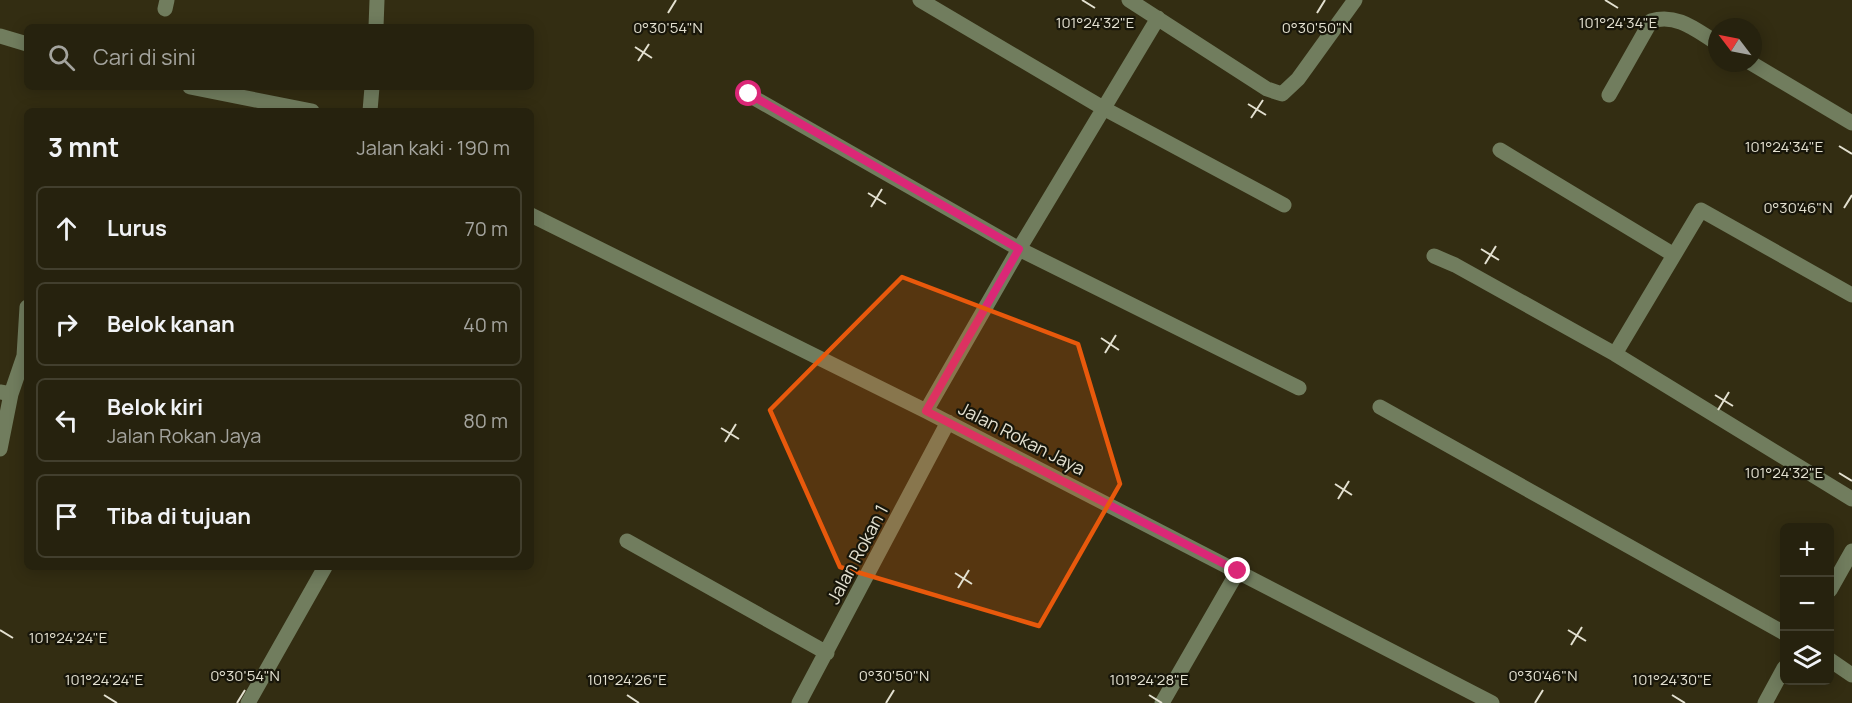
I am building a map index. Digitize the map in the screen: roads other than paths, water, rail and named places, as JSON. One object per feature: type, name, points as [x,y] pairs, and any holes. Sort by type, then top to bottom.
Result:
[{"type":"street","points":[[376,24],[377,0]]},
{"type":"street","points":[[920,0],[1103,108],[1284,205]]},
{"type":"street","points":[[1130,0],[1267,89],[1282,94],[1298,79],[1355,0]]},
{"type":"street","points":[[926,411],[1019,249],[1158,18]]},
{"type":"street","points":[[1609,95],[1651,21],[1660,18],[1677,20],[1708,38]]},
{"type":"street","points":[[0,36],[24,43]]},
{"type":"street","points":[[1762,70],[1852,123]]},
{"type":"street","points":[[205,90],[297,108]]},
{"type":"street","points":[[370,108],[372,90]]},
{"type":"street","points":[[749,94],[1019,249],[1299,388]]},
{"type":"street","points":[[1500,150],[1674,255]]},
{"type":"street","points":[[1615,354],[1701,210],[1852,296]]},
{"type":"street","name":"Jalan Rokan Jaya","points":[[534,216],[948,422],[1238,571],[1483,701]]},
{"type":"street","points":[[1434,256],[1455,265],[1615,354],[1852,499]]},
{"type":"street","points":[[0,449],[6,393],[24,356]]},
{"type":"street","points":[[1380,407],[1781,631]]},
{"type":"street","name":"Jalan Rokan 1","points":[[799,703],[948,422]]},
{"type":"street","points":[[627,541],[827,653]]},
{"type":"street","points":[[1834,583],[1852,551]]},
{"type":"street","points":[[248,703],[323,570]]},
{"type":"street","points":[[1162,703],[1238,571]]},
{"type":"street","points":[[1834,663],[1852,675]]},
{"type":"street","points":[[1765,703],[1780,677]]}]
